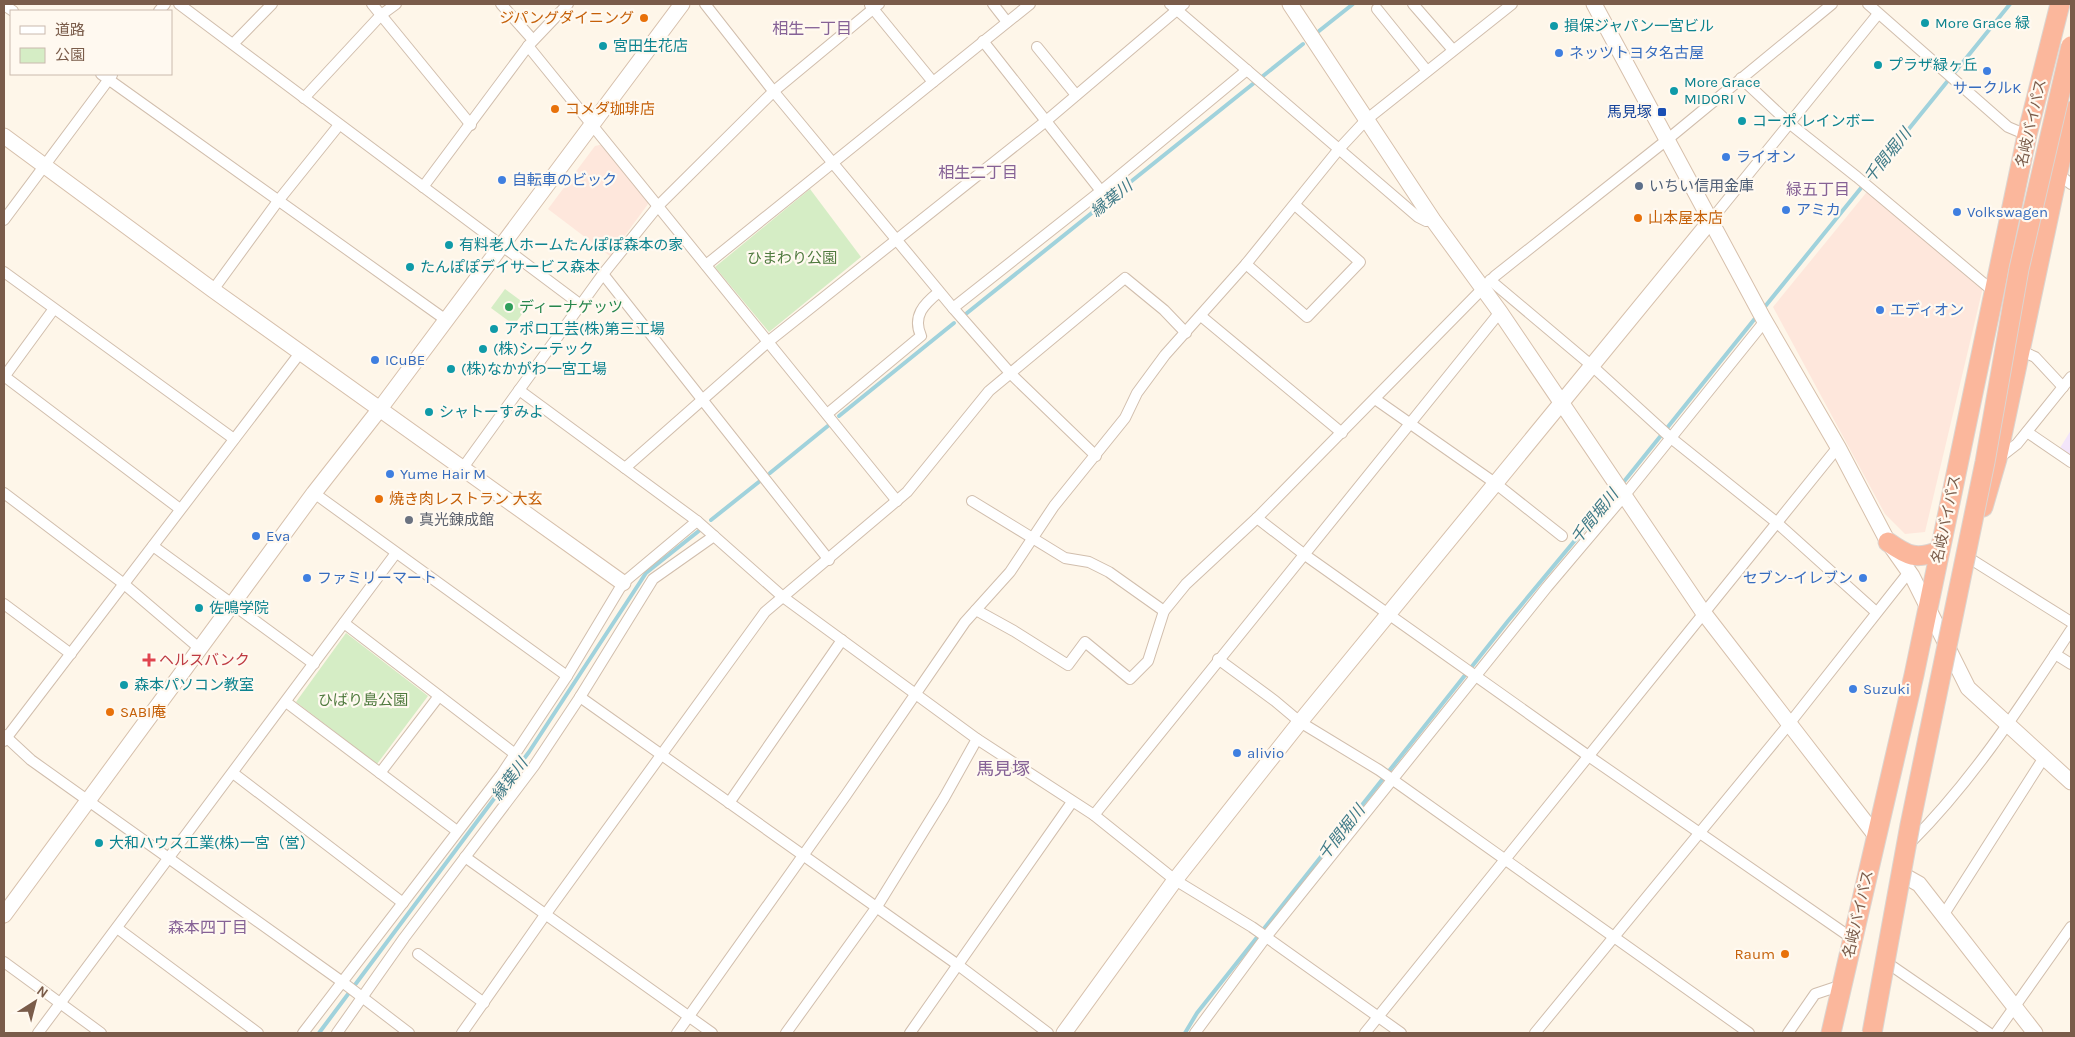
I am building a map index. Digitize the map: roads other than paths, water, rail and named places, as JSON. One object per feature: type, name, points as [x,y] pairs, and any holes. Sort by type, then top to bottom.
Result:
[{"type":"highway","name":"名岐バイパス","points":[[1832,1033],[1914,675],[2027,136],[2060,4]]},
{"type":"highway","points":[[1871,1033],[1910,824],[1985,462],[2019,269],[2071,46]]},
{"type":"highway","name":"名岐バイパス","points":[[1871,1033],[1969,558],[1997,459],[2019,350],[2064,178],[2071,110]]},
{"type":"highway","points":[[1888,542],[1905,554],[1928,555],[1939,551]]},
{"type":"street","points":[[179,4],[338,125],[581,305]]},
{"type":"street","points":[[233,44],[272,4]]},
{"type":"street","points":[[372,4],[471,125]]},
{"type":"street","points":[[304,98],[381,15],[396,4]]},
{"type":"street","points":[[501,4],[592,125],[897,501]]},
{"type":"street","points":[[423,187],[531,43],[568,4]]},
{"type":"street","points":[[4,915],[314,493],[379,410],[682,4]]},
{"type":"street","points":[[705,4],[774,92],[834,162],[939,292],[1011,374],[1096,456]]},
{"type":"street","points":[[993,4],[1007,22]]},
{"type":"street","points":[[706,265],[1030,4]]},
{"type":"street","points":[[1290,4],[1434,220],[1486,284],[1500,312],[1703,612],[1876,836]]},
{"type":"street","points":[[1413,4],[1453,50]]},
{"type":"street","points":[[676,1033],[804,856],[916,692],[976,610],[1010,572],[1054,506],[1125,418],[1137,393],[1165,355],[1246,264],[1339,149],[1366,120],[1512,4]]},
{"type":"street","points":[[1594,4],[1762,315],[1838,447],[1888,542],[1910,572],[1968,688],[2043,759],[2071,782]]},
{"type":"street","points":[[976,610],[1068,665],[1085,642],[1130,679],[1148,661],[1164,611],[1186,584],[1257,518],[1342,433],[1486,284],[1668,139],[1832,4]]},
{"type":"street","points":[[1868,4],[2008,128],[2027,136]]},
{"type":"street","points":[[462,469],[603,274],[658,206],[774,92],[873,5],[933,82]]},
{"type":"street","points":[[625,468],[704,400],[768,341],[1046,121],[1177,6],[1247,70],[1418,217],[1426,221],[1434,220]]},
{"type":"street","points":[[1377,9],[1427,71]]},
{"type":"street","points":[[1064,1033],[1175,880],[1300,722],[1591,365],[1712,220],[1878,14]]},
{"type":"street","points":[[983,41],[1101,191]]},
{"type":"street","points":[[1037,47],[1076,95]]},
{"type":"street","points":[[953,308],[1101,191],[1247,70]]},
{"type":"street","points":[[4,220],[108,76],[278,201],[446,320]]},
{"type":"street","points":[[1741,78],[1789,123],[1857,177],[1994,292]]},
{"type":"street","points":[[213,290],[278,201],[338,125]]},
{"type":"street","points":[[4,136],[379,410],[623,582]]},
{"type":"street","points":[[1246,264],[1307,318],[1360,262],[1294,205]]},
{"type":"street","points":[[4,272],[53,310],[234,439]]},
{"type":"street","points":[[603,274],[829,560]]},
{"type":"street","points":[[462,1033],[545,915],[766,612],[897,501],[925,471],[970,412],[989,391],[1124,278],[1164,310],[1186,333]]},
{"type":"street","points":[[1486,284],[1591,365],[1666,434],[1776,522],[1876,612]]},
{"type":"street","points":[[827,414],[921,336],[917,322],[920,313],[926,303],[939,292]]},
{"type":"street","points":[[53,310],[4,377],[180,509]]},
{"type":"street","points":[[1094,815],[1500,312]]},
{"type":"street","points":[[1195,1033],[1264,936],[1547,587],[1620,491],[1762,315]]},
{"type":"street","points":[[1201,316],[1342,433]]},
{"type":"street","points":[[2019,350],[2035,357],[2063,387]]},
{"type":"street","points":[[300,353],[5,738],[31,760],[343,983],[409,1033]]},
{"type":"street","points":[[1997,459],[2017,444],[2071,377]]},
{"type":"street","points":[[519,390],[697,521],[783,597],[916,692],[977,739],[1094,815],[1175,880],[1252,927],[1401,1033]]},
{"type":"street","points":[[1375,399],[1494,484],[1562,536]]},
{"type":"street","points":[[2027,432],[2071,462]]},
{"type":"street","points":[[1364,1033],[1838,447]]},
{"type":"street","points":[[4,493],[124,584],[200,648]]},
{"type":"street","points":[[314,493],[567,676]]},
{"type":"street","points":[[972,501],[1065,558],[1089,562],[1109,572],[1164,611]]},
{"type":"street","points":[[1257,518],[1305,555],[1587,755],[1852,939]]},
{"type":"street","points":[[303,1033],[343,983],[515,754],[567,676],[623,582],[697,521]]},
{"type":"street","points":[[337,1033],[361,996],[534,766],[580,697],[653,579],[714,536]]},
{"type":"street","points":[[153,546],[314,664]]},
{"type":"street","points":[[38,1033],[169,860],[396,553]]},
{"type":"street","points":[[1969,558],[2071,622]]},
{"type":"street","points":[[1535,1033],[1700,834],[1876,612],[1910,572]]},
{"type":"street","points":[[4,604],[71,654]]},
{"type":"street","points":[[344,623],[515,754]]},
{"type":"street","points":[[1910,842],[1942,810],[2008,725],[2071,630]]},
{"type":"street","points":[[729,803],[842,640]]},
{"type":"street","points":[[2055,654],[2071,664]]},
{"type":"street","points":[[1218,659],[1275,700],[1300,722],[1379,770],[1503,860],[1749,1033]]},
{"type":"street","points":[[380,773],[439,696]]},
{"type":"street","points":[[580,697],[660,756],[958,965],[1048,1033]]},
{"type":"street","points":[[286,702],[458,831]]},
{"type":"street","points":[[786,1033],[876,908],[944,798],[977,739]]},
{"type":"street","points":[[1944,914],[2043,759]]},
{"type":"street","points":[[234,772],[403,903]]},
{"type":"street","points":[[910,1033],[1072,802]]},
{"type":"street","points":[[465,857],[712,1033]]},
{"type":"street","points":[[1903,875],[1919,884],[2035,1033]]},
{"type":"street","points":[[1996,1033],[2071,927]]},
{"type":"street","points":[[117,928],[258,1033]]},
{"type":"street","points":[[418,954],[484,1002]]},
{"type":"street","points":[[4,962],[101,1033]]},
{"type":"street","points":[[1886,962],[1989,1033]]},
{"type":"street","points":[[1788,1033],[1815,994],[1842,985]]},
{"type":"waterway","name":"縁葉川","points":[[1319,31],[1353,4]]},
{"type":"waterway","name":"千間堀川","points":[[1763,309],[2010,4]]},
{"type":"waterway","name":"縁葉川","points":[[1263,76],[1303,44]]},
{"type":"waterway","name":"縁葉川","points":[[967,313],[1254,83]]},
{"type":"waterway","name":"千間堀川","points":[[1622,484],[1757,316]]},
{"type":"waterway","name":"縁葉川","points":[[839,416],[954,323]]},
{"type":"waterway","name":"縁葉川","points":[[770,473],[829,425]]},
{"type":"waterway","name":"縁葉川","points":[[711,520],[760,481]]},
{"type":"waterway","name":"千間堀川","points":[[1185,1033],[1197,1013],[1508,621],[1616,491]]},
{"type":"waterway","name":"縁葉川","points":[[319,1033],[529,752],[646,573],[700,530]]},
{"type":"place","name":"ジパングダイニング","points":[[644,18]]},
{"type":"place","name":"More Grace 緑","points":[[1925,23]]},
{"type":"place","name":"損保ジャパン一宮ビル","points":[[1554,26]]},
{"type":"place","name":"宮田生花店","points":[[603,46]]},
{"type":"place","name":"ネッツトヨタ名古屋","points":[[1559,53]]},
{"type":"place","name":"プラザ緑ヶ丘","points":[[1878,65]]},
{"type":"place","name":"サークルK","points":[[1987,71]]},
{"type":"place","name":"More Grace MIDORI V","points":[[1674,91]]},
{"type":"place","name":"コメダ珈琲店","points":[[555,109]]},
{"type":"place","name":"馬見塚","points":[[1662,112]]},
{"type":"place","name":"コーポ レインボー","points":[[1742,121]]},
{"type":"place","name":"ライオン","points":[[1726,157]]},
{"type":"place","name":"自転車のビック","points":[[502,180]]},
{"type":"place","name":"いちい信用金庫","points":[[1639,186]]},
{"type":"place","name":"アミカ","points":[[1786,210]]},
{"type":"place","name":"Volkswagen","points":[[1957,212]]},
{"type":"place","name":"山本屋本店","points":[[1638,218]]},
{"type":"place","name":"有料老人ホームたんぽぽ森本の家","points":[[449,245]]},
{"type":"place","name":"たんぽぽデイサービス森本","points":[[410,267]]},
{"type":"place","name":"ディーナゲッツ","points":[[509,307]]},
{"type":"place","name":"エディオン","points":[[1880,310]]},
{"type":"place","name":"アポロ工芸(株)第三工場","points":[[494,329]]},
{"type":"place","name":"(株)シーテック","points":[[483,349]]},
{"type":"place","name":"ICuBE","points":[[375,360]]},
{"type":"place","name":"(株)なかがわ一宮工場","points":[[451,369]]},
{"type":"place","name":"シャトーすみよ","points":[[429,412]]},
{"type":"place","name":"Yume Hair M","points":[[390,474]]},
{"type":"place","name":"焼き肉レストラン 大玄","points":[[379,499]]},
{"type":"place","name":"真光錬成館","points":[[409,520]]},
{"type":"place","name":"Eva","points":[[256,536]]},
{"type":"place","name":"ファミリーマート","points":[[307,578]]},
{"type":"place","name":"セブン-イレブン","points":[[1863,578]]},
{"type":"place","name":"佐鳴学院","points":[[199,608]]},
{"type":"place","name":"ヘルスバンク","points":[[149,660]]},
{"type":"place","name":"森本パソコン教室","points":[[124,685]]},
{"type":"place","name":"Suzuki","points":[[1853,689]]},
{"type":"place","name":"SABI庵","points":[[110,712]]},
{"type":"place","name":"alivio","points":[[1237,753]]},
{"type":"place","name":"大和ハウス工業(株)一宮（営）","points":[[99,843]]},
{"type":"place","name":"Raum","points":[[1785,954]]},
{"type":"district","name":"相生一丁目","points":[[812,28]]},
{"type":"district","name":"相生二丁目","points":[[978,172]]},
{"type":"district","name":"緑五丁目","points":[[1818,189]]},
{"type":"district","name":"馬見塚","points":[[1003,769]]},
{"type":"district","name":"森本四丁目","points":[[208,927]]},
{"type":"park label","name":"ひまわり公園","points":[[792,258]]},
{"type":"park label","name":"ひばり島公園","points":[[363,700]]}]
